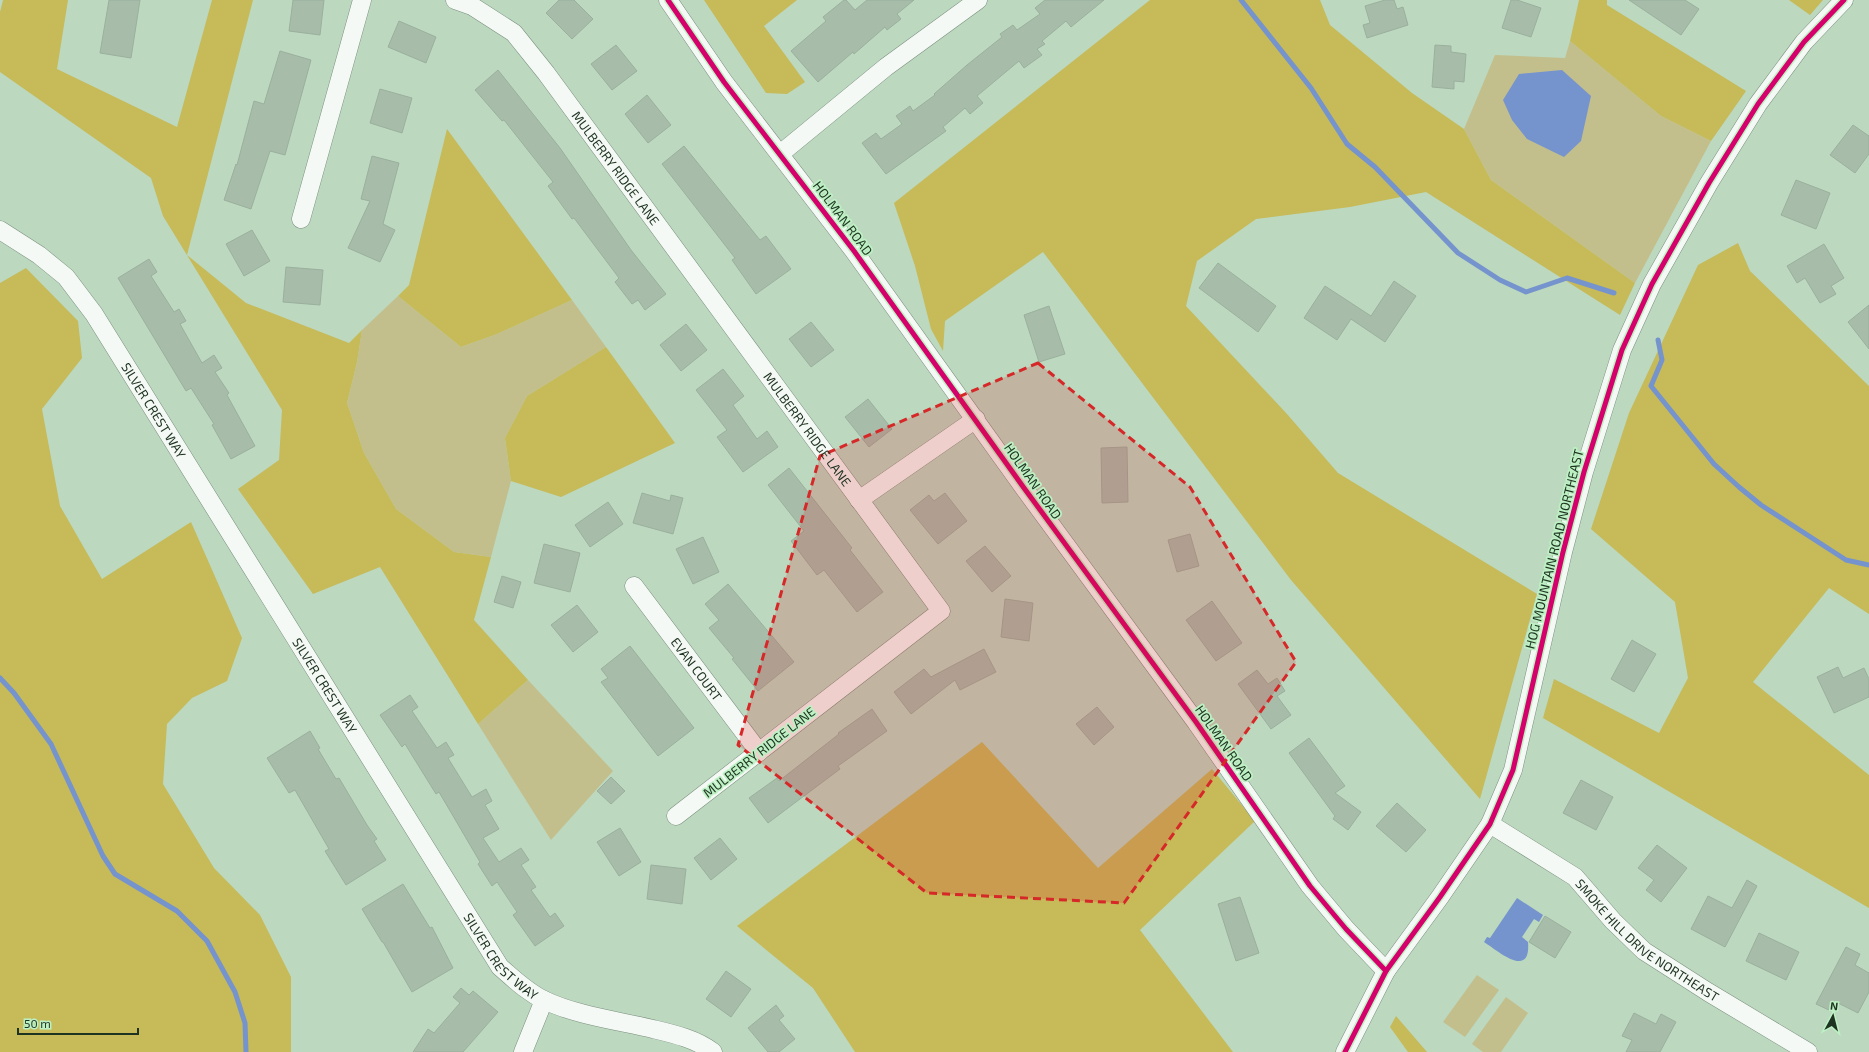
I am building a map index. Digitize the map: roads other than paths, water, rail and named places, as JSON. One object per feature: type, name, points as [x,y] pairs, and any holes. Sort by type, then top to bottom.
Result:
[{"type":"street","points":[[301,219],[362,0]]},
{"type":"street","name":"MULBERRY RIDGE LANE","points":[[455,0],[472,6],[514,33],[537,61],[941,610],[676,816]]},
{"type":"street","name":"HOLMAN ROAD","points":[[668,0],[724,82],[854,251],[976,419],[1024,488],[1196,722],[1310,886],[1346,929],[1386,971]]},
{"type":"street","points":[[780,154],[886,67],[978,0]]},
{"type":"street","name":"HOG MOUNTAIN ROAD NORTHEAST","points":[[1345,1052],[1386,971],[1440,897],[1490,824],[1513,770],[1576,501],[1622,350],[1652,284],[1709,183],[1758,104],[1804,42],[1844,0]]},
{"type":"street","name":"SILVER CREST WAY","points":[[0,230],[39,255],[66,277],[94,314],[500,967],[523,988],[544,1000],[567,1009],[677,1035],[706,1047],[713,1052]]},
{"type":"street","points":[[859,500],[976,419]]},
{"type":"street","name":"EVAN COURT","points":[[634,586],[759,752]]},
{"type":"street","name":"SMOKE HILL DRIVE NORTHEAST","points":[[1490,824],[1575,877],[1613,921],[1644,951],[1708,992],[1808,1052]]},
{"type":"street","points":[[523,1052],[544,1000]]},
{"type":"water","points":[[1562,70],[1591,96],[1581,141],[1564,157],[1527,139],[1512,120],[1503,100],[1519,74]]},
{"type":"water","points":[[1517,898],[1543,915],[1539,922],[1534,919],[1522,937],[1528,942],[1528,953],[1524,959],[1519,961],[1512,960],[1484,942],[1487,937],[1490,938]]},
{"type":"waterway","points":[[1241,0],[1311,88],[1347,144],[1375,167],[1458,253],[1500,280],[1526,292],[1567,278],[1614,293]]},
{"type":"waterway","points":[[1658,340],[1662,360],[1651,386],[1714,464],[1761,505],[1846,560],[1869,565]]},
{"type":"waterway","points":[[0,678],[14,693],[51,744],[103,856],[115,874],[177,911],[207,941],[235,992],[245,1023],[246,1052]]}]
